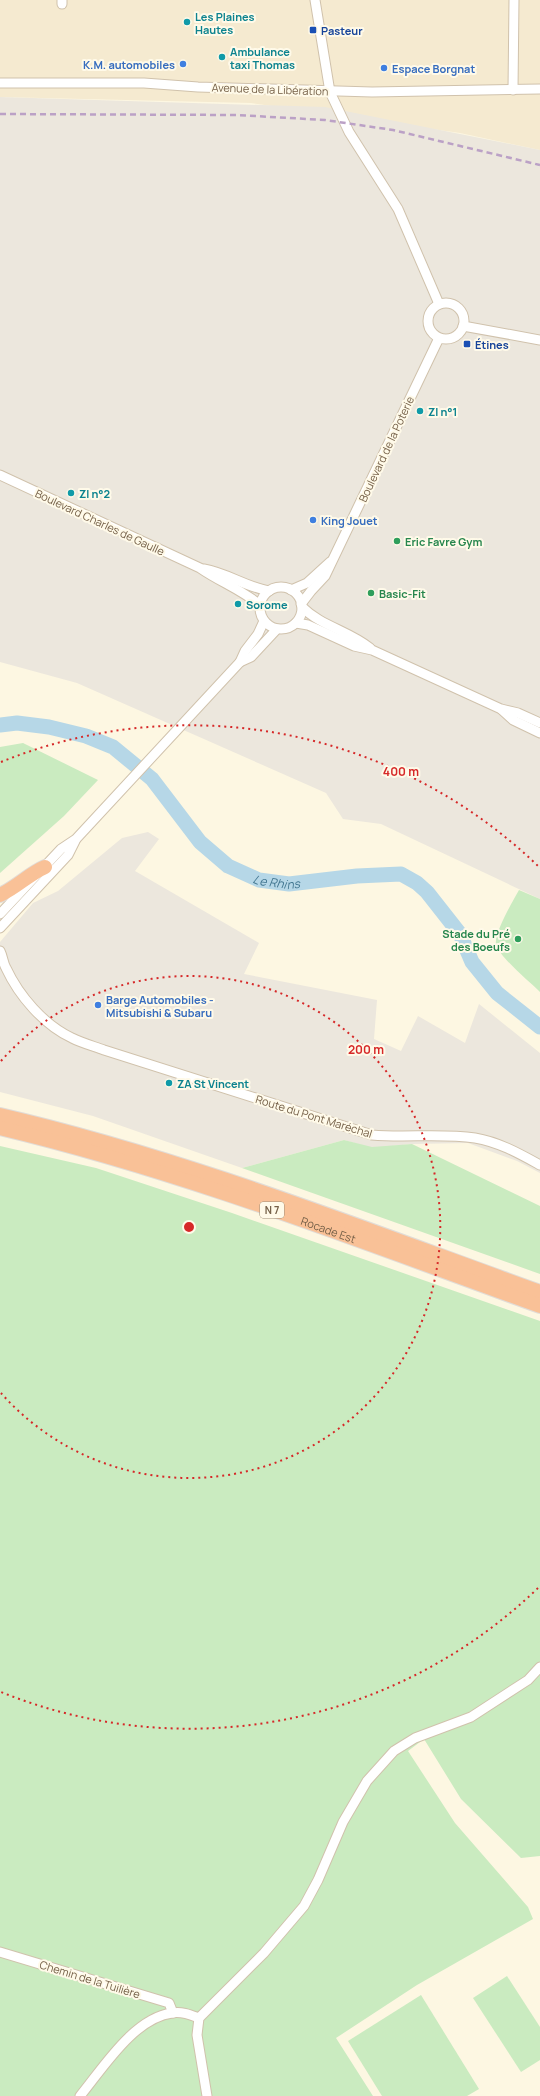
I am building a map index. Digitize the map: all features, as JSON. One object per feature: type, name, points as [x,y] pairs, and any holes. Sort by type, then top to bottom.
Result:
[{"type":"highway","points":[[0,895],[19,884],[32,873],[45,867]]},
{"type":"highway","name":"Rocade Est","points":[[0,1115],[64,1130],[222,1178],[540,1292]]},
{"type":"highway","name":"Rocade Est","points":[[0,1128],[135,1164],[224,1192],[540,1306]]},
{"type":"street","points":[[315,0],[330,92],[349,132],[398,209],[439,304]]},
{"type":"street","points":[[514,0],[514,90]]},
{"type":"street","name":"Avenue de la Libération","points":[[0,83],[144,83],[330,92],[540,89]]},
{"type":"street","points":[[450,303],[456,305],[463,314],[463,326],[457,335],[451,338],[439,338],[430,330],[428,318],[431,309],[439,304],[450,303]]},
{"type":"street","points":[[463,326],[540,340]]},
{"type":"street","name":"Boulevard de la Poterie","points":[[302,606],[311,591],[325,576],[439,338]]},
{"type":"street","name":"Boulevard Charles de Gaulle","points":[[0,475],[200,568],[216,579],[247,594],[261,606]]},
{"type":"street","name":"Boulevard de la Poterie","points":[[291,590],[307,583],[332,559]]},
{"type":"street","name":"Boulevard Charles de Gaulle","points":[[200,568],[219,572],[251,587],[269,591]]},
{"type":"street","points":[[0,914],[61,849],[76,839],[240,662],[244,651],[258,634],[264,621],[261,606],[269,591],[281,588],[291,590],[298,595],[302,606],[315,618],[358,639],[372,650]]},
{"type":"street","points":[[264,621],[277,629],[289,628],[296,623],[301,613],[302,606]]},
{"type":"street","points":[[296,623],[308,625],[354,646],[372,650],[501,710],[513,720],[540,732]]},
{"type":"street","points":[[240,662],[251,657],[277,629]]},
{"type":"street","points":[[501,710],[518,713],[540,723]]},
{"type":"street","points":[[0,928],[68,855],[76,839]]},
{"type":"street","name":"Route du Pont Maréchal","points":[[0,951],[2,966],[32,1007],[47,1022],[72,1038],[104,1050],[372,1135],[400,1137],[448,1136],[475,1138],[496,1144],[540,1165]]},
{"type":"street","points":[[207,2096],[197,2035],[200,2018],[264,1953],[304,1906],[318,1880],[343,1822],[367,1781],[394,1751],[415,1738],[471,1717],[528,1680],[540,1667]]},
{"type":"street","name":"Chemin de la Tuilière","points":[[0,1952],[169,2003],[173,2013]]},
{"type":"street","points":[[80,2096],[129,2037],[153,2018],[173,2013],[186,2013],[200,2018]]},
{"type":"shaded area","points":[[0,0],[540,0],[540,150],[460,133],[251,103],[0,97]]},
{"type":"shaded area","points":[[0,97],[325,107],[540,150],[540,899],[381,824],[343,819],[326,793],[77,683],[0,662]]},
{"type":"shaded area","points":[[148,832],[159,839],[135,871],[259,943],[244,974],[377,1000],[374,1039],[401,1051],[418,1016],[465,1043],[479,1004],[540,1053],[540,1173],[517,1161],[468,1143],[412,1144],[372,1148],[344,1140],[242,1168],[93,1116],[0,1092],[0,942],[33,903],[58,891],[122,838]]},
{"type":"green space","points":[[23,743],[98,780],[64,816],[0,873],[0,747]]},
{"type":"green space","name":"Stade du Pré des Boeufs","points":[[519,890],[540,899],[540,992],[503,956],[496,944],[498,932]]},
{"type":"green space","points":[[344,1140],[372,1147],[412,1144],[540,1206],[540,1274],[242,1168]]},
{"type":"green space","points":[[0,1146],[96,1168],[232,1213],[540,1321],[540,1856],[521,1858],[461,1799],[424,1739],[408,1751],[455,1823],[528,1907],[533,1919],[417,1985],[336,2038],[373,2096],[0,2096]]},
{"type":"green space","points":[[507,1976],[540,2027],[540,2060],[521,2072],[473,1998]]},
{"type":"green space","points":[[421,1995],[479,2089],[467,2096],[382,2096],[348,2041]]},
{"type":"waterway","name":"Le Rhins","points":[[0,725],[17,723],[49,727],[86,736],[113,747],[152,779],[200,842],[228,866],[259,880],[289,884],[357,876],[401,874],[417,883],[427,892],[460,934],[472,962],[497,993],[540,1027]]},
{"type":"railway","points":[[0,114],[236,115],[325,120],[393,130],[540,165]]},
{"type":"place","name":"Les Plaines Hautes","points":[[187,22]]},
{"type":"place","name":"Pasteur","points":[[313,30]]},
{"type":"place","name":"Ambulance taxi Thomas","points":[[222,57]]},
{"type":"place","name":"K.M. automobiles","points":[[183,64]]},
{"type":"place","name":"Espace Borgnat","points":[[384,68]]},
{"type":"place","name":"Étines","points":[[467,344]]},
{"type":"place","name":"ZI n°1","points":[[420,411]]},
{"type":"place","name":"ZI n°2","points":[[71,493]]},
{"type":"place","name":"King Jouet","points":[[313,520]]},
{"type":"place","name":"Eric Favre Gym","points":[[397,541]]},
{"type":"place","name":"Basic-Fit","points":[[371,593]]},
{"type":"place","name":"Sorome","points":[[238,604]]},
{"type":"place","name":"Stade du Pré des Boeufs","points":[[518,939]]},
{"type":"place","name":"Barge Automobiles - Mitsubishi & Subaru","points":[[98,1005]]},
{"type":"place","name":"ZA St Vincent","points":[[169,1083]]}]
